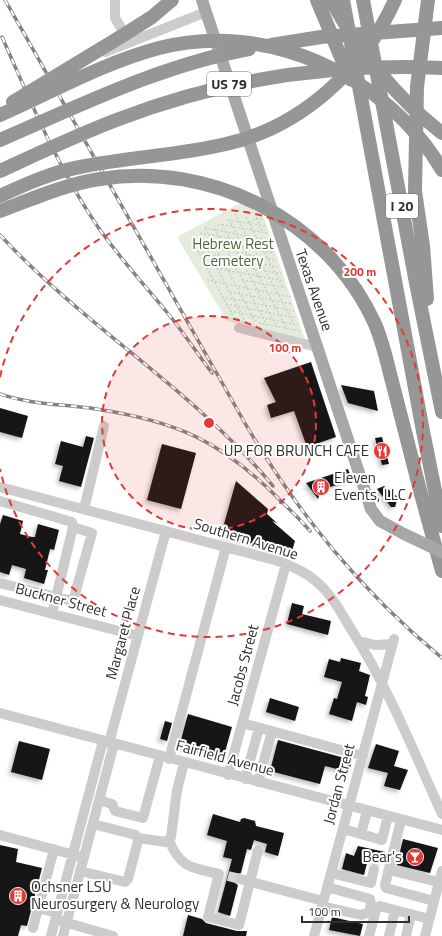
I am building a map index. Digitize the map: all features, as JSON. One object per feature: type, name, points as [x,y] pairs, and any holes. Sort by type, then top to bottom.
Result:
[{"type":"highway","points":[[0,109],[152,17],[172,0]]},
{"type":"highway","points":[[317,0],[365,112]]},
{"type":"highway","points":[[331,0],[361,50],[389,85],[442,133]]},
{"type":"highway","name":"I 20","points":[[343,0],[365,112],[416,397],[442,526]]},
{"type":"highway","name":"I 20","points":[[363,0],[416,283],[442,412]]},
{"type":"highway","points":[[0,196],[37,179],[85,166],[187,152],[228,144],[254,136],[276,126],[322,97],[346,75],[374,39],[395,0]]},
{"type":"highway","points":[[428,0],[417,87],[415,190],[423,246],[431,354]]},
{"type":"highway","points":[[0,140],[152,76],[231,52],[308,39],[442,28]]},
{"type":"highway","points":[[0,115],[118,61],[161,48],[184,44],[220,42],[263,45],[318,61],[337,70],[373,93],[401,116],[421,138],[442,170]]},
{"type":"highway","points":[[0,171],[118,119],[168,102],[228,85],[309,71],[394,66],[442,68]]},
{"type":"highway","points":[[0,210],[83,182],[118,177],[150,176],[186,179],[227,190],[254,201],[288,221],[324,250],[352,285],[367,309],[384,350],[442,571]]},
{"type":"main road","name":"Texas Avenue","points":[[202,0],[371,509],[380,521],[442,552]]},
{"type":"street","points":[[115,0],[114,13],[116,22],[130,42]]},
{"type":"street","points":[[101,53],[206,12]]},
{"type":"street","points":[[242,324],[316,347]]},
{"type":"street","points":[[84,509],[104,426]]},
{"type":"street","name":"Southern Avenue","points":[[0,486],[286,564],[303,572],[323,588],[338,607],[359,641],[382,683],[441,811]]},
{"type":"street","points":[[0,501],[67,520],[72,522],[73,526],[92,533],[73,601],[0,583]]},
{"type":"street","points":[[52,614],[73,526]]},
{"type":"street","name":"Margaret Place","points":[[51,936],[73,854],[109,743],[166,531]]},
{"type":"street","points":[[99,800],[112,804],[115,811],[143,818],[165,758],[226,547]]},
{"type":"street","name":"Jacobs Street","points":[[228,774],[286,564]]},
{"type":"street","name":"Buckner Street","points":[[0,600],[138,636]]},
{"type":"street","name":"Jordan Street","points":[[314,936],[393,642],[375,645],[359,641]]},
{"type":"street","name":"Fairfield Avenue","points":[[0,713],[165,758],[442,830]]},
{"type":"street","points":[[242,723],[362,756]]},
{"type":"street","points":[[245,779],[259,728]]},
{"type":"street","points":[[258,782],[272,731]]},
{"type":"street","name":"Margaret Place","points":[[63,936],[99,800],[109,743]]},
{"type":"street","points":[[184,763],[177,790],[173,831],[169,840],[174,852],[188,866],[224,875],[208,917],[239,925],[245,880],[258,850]]},
{"type":"street","points":[[361,834],[367,811]]},
{"type":"street","points":[[343,829],[382,840],[388,816]]},
{"type":"street","points":[[401,820],[385,885],[386,888],[434,901]]},
{"type":"street","points":[[93,824],[136,835],[138,838],[160,842],[169,840]]},
{"type":"street","points":[[0,835],[84,857]]},
{"type":"street","points":[[80,871],[125,882],[128,879],[138,838]]},
{"type":"street","points":[[33,928],[54,849]]},
{"type":"street","points":[[331,873],[371,883],[374,869]]},
{"type":"street","points":[[389,870],[440,883]]},
{"type":"street","points":[[425,936],[440,883],[442,870]]},
{"type":"street","points":[[245,880],[364,915],[369,912],[371,902],[367,898],[327,887]]},
{"type":"street","points":[[40,902],[56,916],[67,923],[113,936]]},
{"type":"street","points":[[369,936],[378,907],[396,910],[429,919]]},
{"type":"street","points":[[389,936],[396,910]]},
{"type":"street","points":[[406,936],[412,914]]},
{"type":"path","points":[[235,214],[294,324]]},
{"type":"path","points":[[242,280],[285,288],[279,280],[246,217]]},
{"type":"path","points":[[249,223],[256,218],[266,220]]},
{"type":"path","points":[[256,218],[263,232]]},
{"type":"path","points":[[265,226],[230,219],[232,226],[276,307],[286,329]]},
{"type":"path","points":[[218,224],[268,233]]},
{"type":"path","points":[[222,224],[277,327]]},
{"type":"path","points":[[256,323],[205,228],[269,240]]},
{"type":"path","points":[[215,230],[267,325]]},
{"type":"path","points":[[200,233],[271,246],[274,253],[191,238],[234,318],[242,324],[256,323],[300,331]]},
{"type":"path","points":[[202,240],[241,314],[242,324]]},
{"type":"path","points":[[194,244],[275,260]]},
{"type":"path","points":[[198,252],[278,267]]},
{"type":"path","points":[[213,261],[281,274]]},
{"type":"path","points":[[205,266],[284,281]]},
{"type":"path","points":[[207,280],[292,297]]},
{"type":"path","points":[[230,292],[292,304]]},
{"type":"path","points":[[222,297],[294,311]]},
{"type":"path","points":[[226,304],[296,318]]},
{"type":"path","points":[[230,311],[298,325]]},
{"type":"green space","name":"Hebrew Rest Cemetery","points":[[244,201],[261,209],[305,340],[227,321],[177,237]]},
{"type":"building","points":[[311,362],[336,437],[307,447],[294,411],[271,418],[267,405],[276,402],[264,378]]},
{"type":"building","points":[[341,385],[374,391],[378,411],[348,403]]},
{"type":"building","points":[[0,408],[28,416],[22,438],[0,432]]},
{"type":"building","points":[[86,436],[94,438],[81,487],[59,481],[63,466],[55,464],[61,441],[83,447]]},
{"type":"building","name":"UP FOR BRUNCH CAFE","points":[[382,437],[389,464],[382,465],[375,438]]},
{"type":"building","points":[[162,444],[196,453],[181,509],[147,500]]},
{"type":"building","name":"Eleven Events, LLC","points":[[348,469],[352,480],[321,490],[318,499],[306,483]]},
{"type":"building","points":[[236,481],[268,509],[267,514],[277,523],[272,521],[295,541],[291,554],[221,535]]},
{"type":"building","points":[[384,486],[398,497],[395,507],[391,507],[377,489]]},
{"type":"building","points":[[3,515],[23,521],[20,534],[35,537],[38,524],[59,530],[54,550],[50,549],[45,570],[48,570],[44,584],[24,578],[26,569],[12,565],[9,575],[0,572],[0,524]]},
{"type":"building","points":[[292,603],[304,606],[302,614],[331,621],[328,635],[287,624]]},
{"type":"building","points":[[341,658],[361,663],[359,671],[370,675],[365,696],[368,697],[366,705],[357,702],[352,721],[329,714],[334,698],[337,699],[342,682],[324,677],[329,659],[340,662]]},
{"type":"building","points":[[270,698],[299,707],[295,721],[266,712]]},
{"type":"building","points":[[188,714],[232,727],[223,759],[179,747]]},
{"type":"building","points":[[165,721],[172,723],[167,741],[160,739]]},
{"type":"building","points":[[278,740],[352,760],[349,772],[325,766],[320,784],[270,771]]},
{"type":"building","points":[[19,741],[50,749],[42,780],[11,772]]},
{"type":"building","points":[[376,744],[399,751],[394,766],[408,770],[400,790],[384,786],[388,773],[368,768]]},
{"type":"building","points":[[213,814],[240,822],[241,819],[244,818],[255,821],[256,826],[284,833],[278,856],[265,852],[267,844],[254,840],[251,850],[247,849],[241,873],[236,874],[234,878],[235,883],[238,885],[230,916],[218,912],[232,859],[223,857],[227,841],[207,835]]},
{"type":"building","name":"Bear's","points":[[403,839],[438,848],[430,873],[397,865]]},
{"type":"building","name":"Ochsner LSU Neurosurgery & Neurology","points":[[0,845],[18,849],[16,862],[42,868],[27,926],[21,925],[18,936],[0,936]]},
{"type":"building","points":[[358,846],[385,852],[381,862],[368,859],[364,875],[342,869],[346,853],[354,856]]},
{"type":"building","points":[[188,915],[202,919],[206,923],[237,931],[247,931],[246,936],[183,936]]},
{"type":"building","points":[[332,917],[363,924],[360,936],[329,930]]},
{"type":"tunnel","points":[[228,876],[240,879]]},
{"type":"railway","points":[[5,0],[266,458],[310,521],[358,579],[412,632],[442,658]]},
{"type":"railway","points":[[2,37],[46,135],[70,182],[84,205],[98,227],[130,269],[183,333],[212,373]]},
{"type":"railway","points":[[0,235],[67,299],[209,419],[242,451],[273,486]]},
{"type":"railway","points":[[0,394],[12,398],[36,402],[84,407],[124,414],[174,427],[216,448],[237,462],[257,478],[310,531]]},
{"type":"place","name":"UP FOR BRUNCH CAFE","points":[[382,451]]},
{"type":"place","name":"Eleven Events, LLC","points":[[321,487]]},
{"type":"place","name":"Bear's","points":[[415,857]]},
{"type":"place","name":"Ochsner LSU Neurosurgery & Neurology","points":[[18,896]]}]
